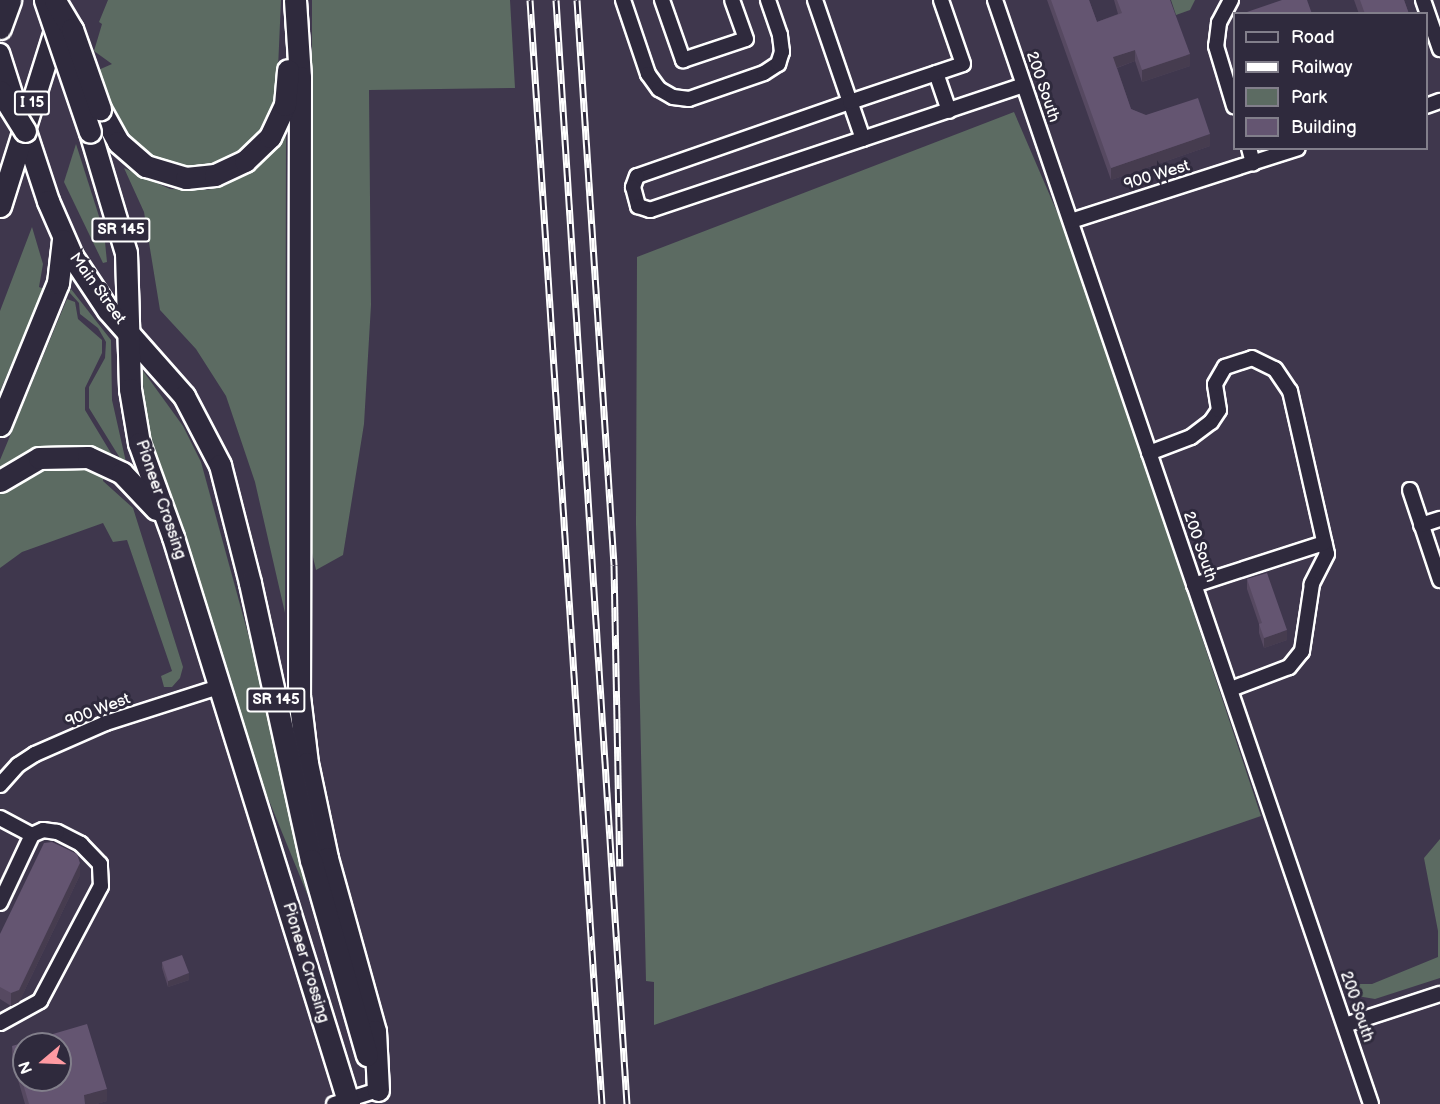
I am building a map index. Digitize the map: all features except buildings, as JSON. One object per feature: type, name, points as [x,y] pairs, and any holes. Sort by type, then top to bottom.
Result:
[{"type":"highway","points":[[0,28],[10,0]]},
{"type":"highway","name":"Main Street","points":[[45,0],[90,132],[123,239],[129,277],[129,333]]},
{"type":"highway","points":[[55,0],[72,29],[100,109],[111,133],[126,152],[159,172],[201,177],[236,167],[262,146],[281,116],[287,87],[290,0]]},
{"type":"highway","name":"I 15","points":[[0,206],[64,0]]},
{"type":"highway","points":[[295,0],[300,77],[299,696],[307,763],[324,848],[375,1031],[380,1097]]},
{"type":"highway","points":[[0,91],[25,132]]},
{"type":"highway","name":"Main Street","points":[[25,132],[63,240],[89,284],[129,333]]},
{"type":"highway","points":[[0,425],[58,283],[63,240]]},
{"type":"highway","name":"Pioneer Crossing","points":[[129,333],[184,396],[210,442],[227,486],[311,860],[380,1097]]},
{"type":"highway","name":"Pioneer Crossing","points":[[129,333],[130,388],[139,443],[173,537],[344,1103]]},
{"type":"highway","points":[[0,481],[39,458],[88,457],[111,466],[132,482],[173,537]]},
{"type":"main road","name":"Main Street","points":[[0,53],[25,132]]},
{"type":"street","points":[[623,0],[648,74],[659,89],[673,97],[689,99],[764,73],[778,64],[782,52],[780,35],[768,0]]},
{"type":"street","points":[[662,0],[682,60],[746,39],[732,0]]},
{"type":"street","points":[[815,0],[863,140]]},
{"type":"street","points":[[941,0],[963,64],[638,176],[634,200],[650,210],[1023,85]]},
{"type":"street","name":"200 South","points":[[995,0],[1371,1104]]},
{"type":"street","points":[[1232,0],[1216,34],[1228,67],[1233,100]]},
{"type":"street","points":[[1428,14],[1440,49]]},
{"type":"street","points":[[936,73],[949,111]]},
{"type":"street","points":[[1250,150],[1253,163]]},
{"type":"street","name":"900 West","points":[[1071,221],[1292,150]]},
{"type":"street","points":[[1149,453],[1191,437],[1211,422],[1219,410],[1215,384],[1225,367],[1252,358],[1275,369],[1290,391],[1327,554],[1312,584],[1302,651],[1289,667],[1231,689]]},
{"type":"street","points":[[1410,490],[1440,580]]},
{"type":"street","points":[[1422,525],[1440,519]]},
{"type":"street","points":[[1194,585],[1324,543]]},
{"type":"street","name":"900 West","points":[[0,785],[18,765],[35,754],[106,723],[219,687]]},
{"type":"street","points":[[0,818],[32,835]]},
{"type":"street","points":[[0,903],[32,835],[43,830],[57,832],[81,844],[100,864],[101,886],[40,1001],[0,1023]]},
{"type":"street","points":[[1345,1025],[1440,994]]},
{"type":"street","points":[[344,1103],[380,1097]]},
{"type":"green space","points":[[108,0],[281,0],[276,115],[242,160],[176,174],[123,139],[96,71],[112,64],[94,51],[102,24],[99,22]]},
{"type":"green space","points":[[312,0],[510,0],[515,88],[369,90],[371,305],[364,424],[343,555],[316,570],[312,553],[311,455]]},
{"type":"green space","points":[[1171,0],[1195,0],[1190,10],[1176,15]]},
{"type":"green space","points":[[1014,112],[1073,249],[1261,816],[654,1025],[654,982],[646,981],[636,524],[637,257]]},
{"type":"green space","points":[[286,134],[285,613],[255,482],[226,396],[196,349],[160,310],[144,212],[124,168],[170,189],[207,190],[226,185],[259,166]]},
{"type":"green space","points":[[76,144],[104,232],[107,262],[103,263],[64,182]]},
{"type":"green space","points":[[32,227],[43,264],[39,287],[44,289],[0,391],[0,311]]},
{"type":"green space","points":[[71,289],[111,340],[112,400],[128,471],[89,408],[89,387],[105,358],[106,342],[98,328],[80,314],[79,303],[69,292]]},
{"type":"green space","points":[[67,299],[75,302],[78,319],[102,340],[102,353],[85,388],[85,410],[114,458],[0,470],[0,460]]},
{"type":"green space","points":[[141,368],[183,426],[201,462],[265,696],[308,896],[239,727],[149,433]]},
{"type":"green space","points":[[83,467],[104,475],[103,481],[133,508],[183,667],[180,678],[172,687],[164,687],[161,676],[172,671],[127,540],[113,542],[103,523],[22,552],[0,568],[0,492],[40,468]]},
{"type":"green space","points":[[1440,839],[1440,978],[1375,999],[1357,996],[1343,974],[1358,984],[1372,984],[1438,957],[1438,931],[1424,858]]},
{"type":"railway","points":[[530,0],[602,1104]]},
{"type":"railway","points":[[556,0],[627,1104]]},
{"type":"railway","points":[[577,0],[614,565],[620,866]]}]
